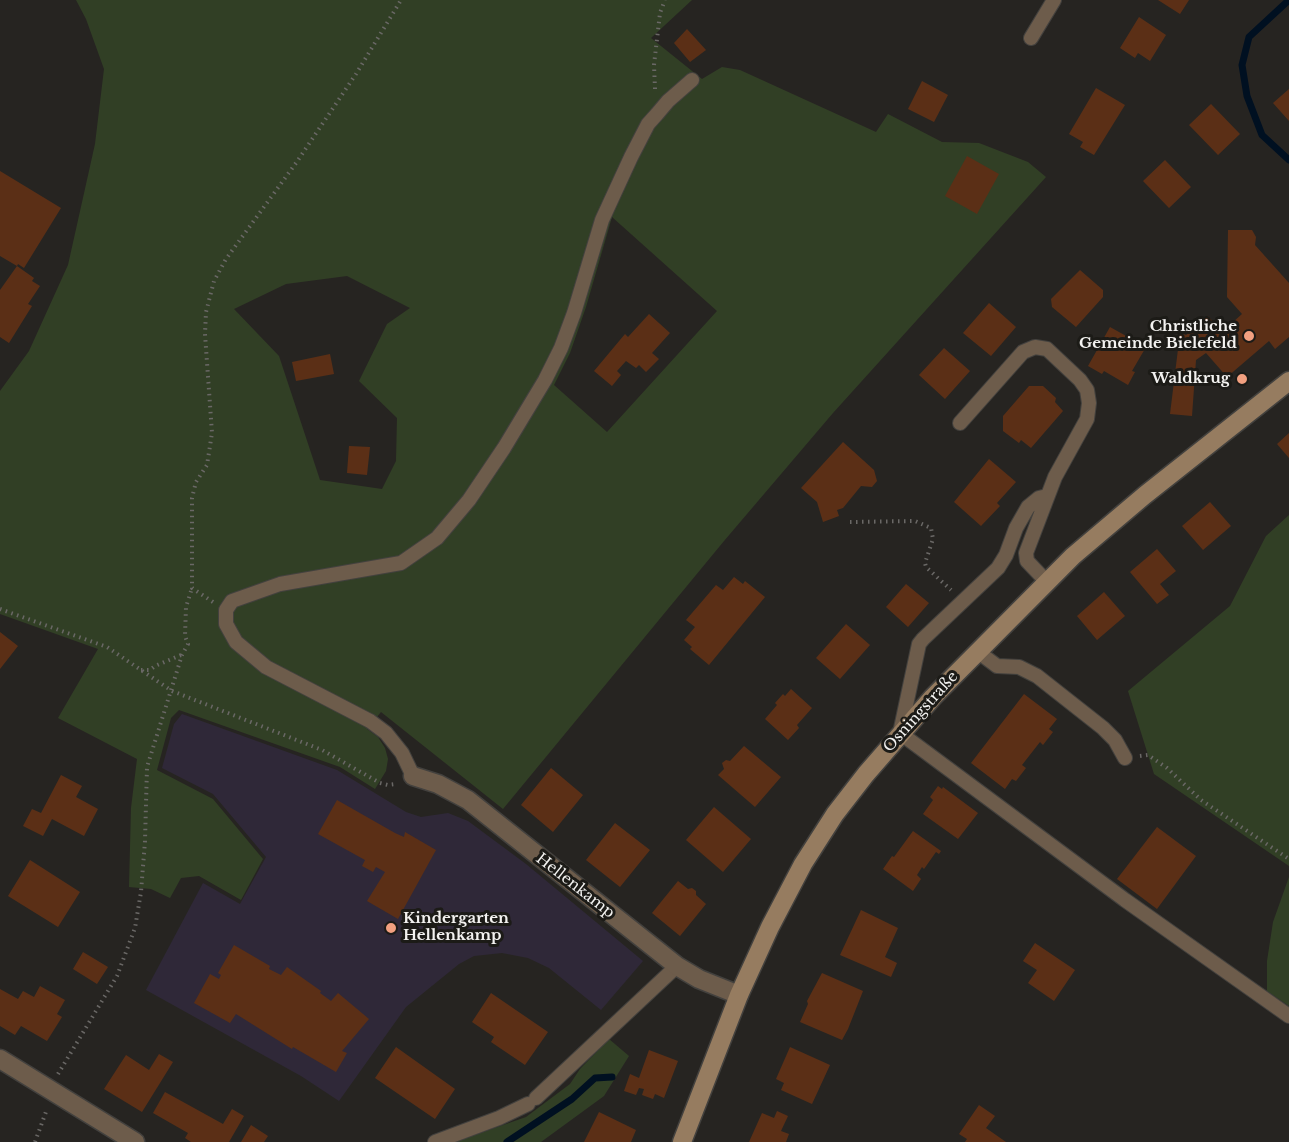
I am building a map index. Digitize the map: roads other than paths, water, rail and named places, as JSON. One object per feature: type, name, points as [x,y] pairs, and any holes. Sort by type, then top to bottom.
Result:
[{"type":"main road","name":"Osningstraße","points":[[682,1142],[739,995],[770,927],[803,864],[835,814],[900,733],[1046,581],[1111,522],[1289,381]]},
{"type":"street","name":"Hellenkamp","points":[[413,776],[438,784],[468,800],[677,966],[699,979],[739,995]]},
{"type":"street","points":[[0,1059],[135,1142]]},
{"type":"lane","points":[[1031,38],[1054,0]]},
{"type":"lane","points":[[413,776],[402,753],[386,733],[370,721],[266,667],[236,642],[226,624],[226,610],[232,601],[280,584],[401,562],[437,538],[469,500],[526,414],[561,348],[610,202],[635,149],[657,114],[692,80]]},
{"type":"lane","points":[[960,423],[1023,352],[1035,347],[1047,349],[1088,390],[1087,420],[1055,477],[1026,553],[1027,561],[1046,581]]},
{"type":"lane","points":[[1047,496],[1039,498],[1028,507],[998,568],[922,639],[900,733],[1125,900],[1289,1016]]},
{"type":"lane","points":[[977,651],[997,666],[1019,667],[1037,676],[1103,728],[1115,740],[1125,758]]},
{"type":"lane","points":[[435,1142],[499,1118],[532,1101],[677,966]]},
{"type":"waterway","points":[[1289,0],[1249,37],[1242,65],[1247,96],[1262,135],[1289,160]]},
{"type":"waterway","points":[[507,1142],[572,1099],[595,1078],[612,1077]]},
{"type":"place","name":"Christliche Gemeinde Bielefeld","points":[[1249,336]]},
{"type":"place","name":"Waldkrug","points":[[1242,379]]},
{"type":"place","name":"Kindergarten Hellenkamp","points":[[391,928]]}]
